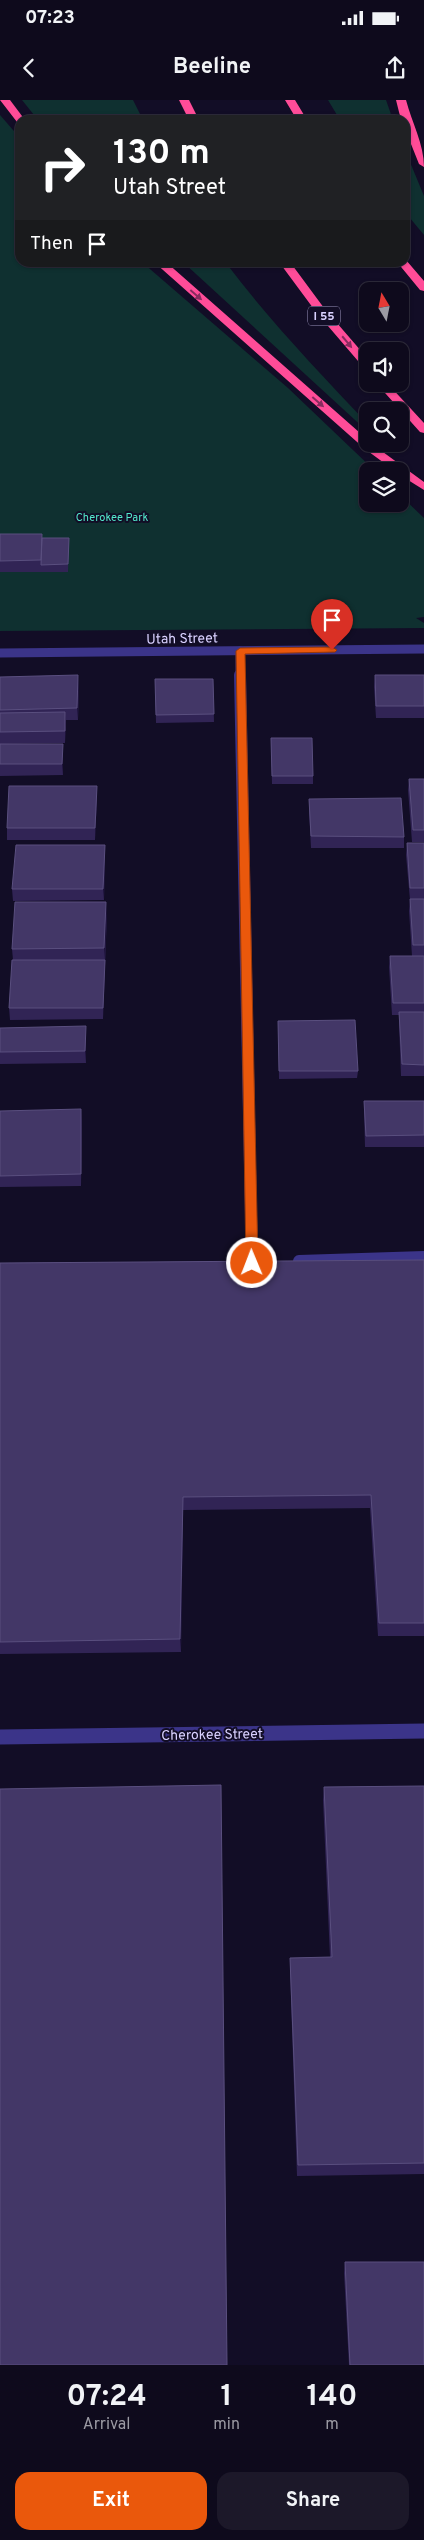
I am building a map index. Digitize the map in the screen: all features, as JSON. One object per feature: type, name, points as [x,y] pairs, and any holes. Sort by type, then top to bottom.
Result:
[{"type":"highway","points":[[5,100],[16,115]]},
{"type":"highway","points":[[184,100],[192,115]]},
{"type":"highway","points":[[290,100],[299,115]]},
{"type":"highway","points":[[401,100],[405,115]]},
{"type":"highway","points":[[410,130],[424,164]]},
{"type":"highway","points":[[165,267],[368,447],[424,487]]},
{"type":"highway","name":"I 55","points":[[288,267],[320,310],[359,356]]},
{"type":"highway","points":[[406,267],[424,288]]},
{"type":"highway","points":[[389,392],[424,430]]},
{"type":"street","name":"Utah Street","points":[[0,653],[424,649]]},
{"type":"street","points":[[240,651],[252,1263]]},
{"type":"street","points":[[290,1262],[424,1257]]},
{"type":"street","name":"Cherokee Street","points":[[0,1737],[424,1731]]},
{"type":"green space","points":[[22,100],[133,100],[140,115],[34,115]]},
{"type":"green space","points":[[328,100],[386,100],[391,115],[337,115]]},
{"type":"green space","name":"Cherokee Park","points":[[0,115],[15,132],[15,267],[148,267],[288,388],[366,462],[359,462],[359,512],[409,512],[409,504],[424,518],[424,617],[416,618],[424,623],[424,628],[0,631]]},
{"type":"green space","points":[[410,162],[424,196],[424,235],[410,218]]},
{"type":"green space","points":[[188,267],[229,267],[312,365],[359,415],[359,424]]},
{"type":"building","points":[[0,534],[42,534],[41,560],[0,561]]},
{"type":"building","points":[[42,538],[69,538],[68,564],[41,565]]},
{"type":"building","points":[[78,675],[77,708],[0,710],[0,677]]},
{"type":"building","points":[[375,675],[424,675],[424,706],[376,706]]},
{"type":"building","points":[[155,679],[213,679],[214,714],[156,715]]},
{"type":"building","points":[[65,712],[65,731],[0,732],[0,713]]},
{"type":"building","points":[[271,738],[312,738],[313,776],[272,776]]},
{"type":"building","points":[[0,744],[63,744],[62,764],[0,764]]},
{"type":"building","points":[[409,779],[424,779],[424,830],[413,830]]},
{"type":"building","points":[[9,786],[97,786],[95,828],[7,828]]},
{"type":"building","points":[[401,798],[404,837],[311,836],[309,799]]},
{"type":"building","points":[[407,843],[424,843],[424,888],[410,888]]},
{"type":"building","points":[[16,845],[105,845],[103,889],[12,889]]},
{"type":"building","points":[[410,899],[424,899],[424,945],[413,945]]},
{"type":"building","points":[[15,902],[106,902],[104,948],[12,949]]},
{"type":"building","points":[[390,956],[424,956],[424,1003],[393,1003]]},
{"type":"building","points":[[12,960],[105,960],[103,1008],[9,1008]]},
{"type":"building","points":[[399,1012],[424,1012],[424,1065],[402,1064]]},
{"type":"building","points":[[355,1020],[358,1071],[279,1071],[278,1021]]},
{"type":"building","points":[[86,1026],[85,1051],[0,1052],[0,1028]]},
{"type":"building","points":[[364,1101],[424,1101],[424,1135],[366,1136]]},
{"type":"building","points":[[81,1109],[81,1174],[0,1176],[0,1111]]},
{"type":"building","points":[[424,1260],[424,1623],[379,1623],[371,1495],[183,1497],[180,1639],[0,1642],[0,1263]]},
{"type":"building","points":[[221,1785],[227,2365],[0,2365],[0,1789]]},
{"type":"building","points":[[424,1786],[424,2163],[298,2165],[290,1958],[332,1957],[324,1787]]},
{"type":"building","points":[[345,2262],[424,2262],[424,2365],[350,2365]]},
{"type":"route","points":[[252,1263],[240,651],[332,650]]}]
